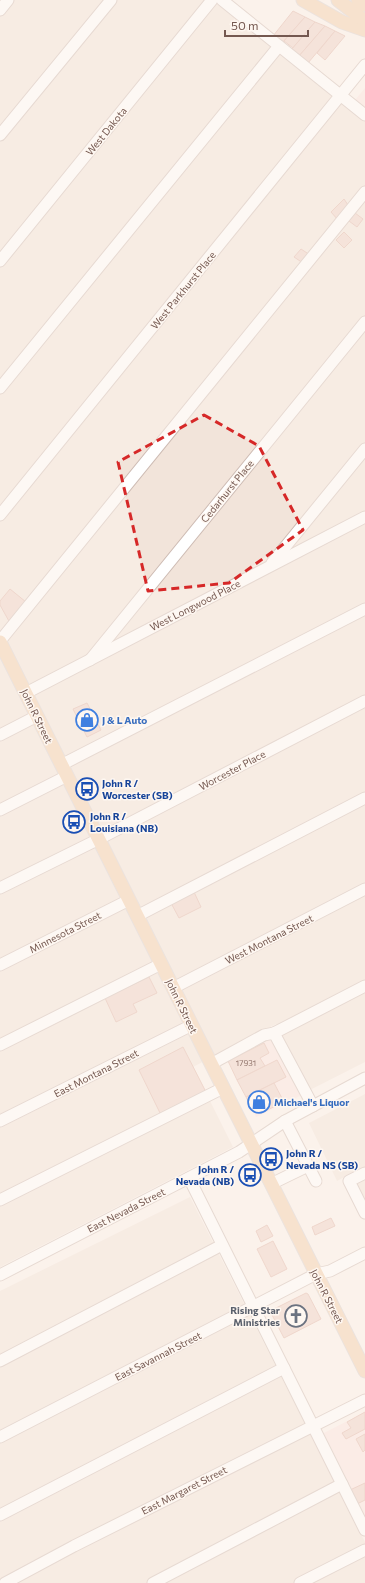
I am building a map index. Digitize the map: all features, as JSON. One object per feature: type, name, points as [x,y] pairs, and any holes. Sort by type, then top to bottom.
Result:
[{"type":"main road","points":[[303,0],[342,22],[365,30]]},
{"type":"main road","points":[[338,0],[365,20]]},
{"type":"main road","points":[[358,0],[365,5]]},
{"type":"main road","name":"John R Street","points":[[0,642],[3,655],[26,693],[365,1370]]},
{"type":"street","points":[[0,10],[8,0]]},
{"type":"street","points":[[0,135],[110,0]]},
{"type":"street","name":"West Dakota","points":[[0,261],[212,0]]},
{"type":"street","points":[[222,0],[365,115]]},
{"type":"street","points":[[0,388],[279,46]]},
{"type":"street","name":"West Parkhurst Place","points":[[0,515],[365,65]]},
{"type":"street","points":[[0,642],[365,192]]},
{"type":"street","name":"Cedarhurst Place","points":[[90,660],[365,322]]},
{"type":"street","points":[[268,567],[365,449]]},
{"type":"street","name":"West Longwood Place","points":[[26,693],[365,517]]},
{"type":"street","points":[[0,810],[64,770],[365,609]]},
{"type":"street","name":"Worcester Place","points":[[0,888],[99,839],[365,701]]},
{"type":"street","points":[[0,735],[37,716]]},
{"type":"street","points":[[137,916],[365,798]]},
{"type":"street","name":"West Montana Street","points":[[174,988],[365,889]]},
{"type":"street","name":"Minnesota Street","points":[[0,965],[129,900]]},
{"type":"street","points":[[0,1045],[162,964]]},
{"type":"street","points":[[211,1064],[264,1035],[274,1033],[365,986]]},
{"type":"street","name":"East Montana Street","points":[[0,1121],[192,1025]]},
{"type":"street","points":[[274,1033],[313,1106]]},
{"type":"street","name":"East Nevada Street","points":[[0,1275],[252,1145],[285,1121],[365,1078]]},
{"type":"street","points":[[0,1200],[223,1088]]},
{"type":"street","points":[[285,1121],[316,1181]]},
{"type":"street","points":[[272,1184],[308,1166]]},
{"type":"street","points":[[365,1173],[349,1181],[365,1213]]},
{"type":"street","points":[[189,1178],[365,1530]]},
{"type":"street","points":[[0,1361],[222,1245]]},
{"type":"street","name":"East Savannah Street","points":[[0,1438],[316,1274],[330,1271],[365,1253]]},
{"type":"street","points":[[0,1515],[284,1368]]},
{"type":"street","name":"East Margaret Street","points":[[5,1583],[74,1546],[365,1400]]},
{"type":"street","points":[[153,1583],[342,1484]]},
{"type":"street","points":[[300,1583],[365,1550]]},
{"type":"highlighted area","points":[[204,415],[259,446],[303,530],[229,583],[148,591],[118,462]]},
{"type":"shaded area","points":[[0,0],[212,0],[365,121],[365,1062],[310,1090],[276,1024],[193,1067],[233,1147],[0,1267]]},
{"type":"shaded area","points":[[365,88],[365,108],[355,100]]},
{"type":"shaded area","points":[[273,1036],[302,1095],[256,1117],[228,1058]]},
{"type":"shaded area","points":[[365,1094],[365,1204],[350,1174],[337,1181],[309,1123]]},
{"type":"shaded area","points":[[190,1197],[365,1542],[365,1583],[0,1583],[0,1291]]},
{"type":"shaded area","points":[[365,1412],[365,1519],[322,1434]]},
{"type":"building","points":[[293,11],[305,17],[282,43],[273,36]]},
{"type":"building","points":[[305,17],[315,22],[293,48],[284,41]]},
{"type":"building","points":[[315,22],[325,26],[299,56],[291,50]]},
{"type":"building","points":[[325,26],[335,31],[308,63],[299,56]]},
{"type":"building","points":[[335,31],[345,36],[325,60],[317,53]]},
{"type":"building","points":[[344,199],[350,208],[338,220],[331,212]]},
{"type":"building","points":[[355,213],[363,219],[357,227],[349,221]]},
{"type":"building","points":[[344,232],[352,240],[344,248],[336,240]]},
{"type":"building","points":[[301,249],[310,255],[303,263],[294,257]]},
{"type":"building","points":[[10,589],[26,602],[10,623],[0,605],[0,601]]},
{"type":"building","points":[[87,703],[101,730],[87,737],[73,709]]},
{"type":"building","points":[[194,892],[201,907],[179,918],[171,903]]},
{"type":"building","points":[[149,977],[157,993],[133,1004],[137,1012],[116,1022],[105,998]]},
{"type":"building","points":[[264,1043],[269,1053],[260,1058],[265,1066],[237,1080],[228,1061]]},
{"type":"building","points":[[183,1047],[206,1092],[161,1115],[139,1070]]},
{"type":"building","points":[[277,1060],[286,1077],[246,1097],[237,1080]]},
{"type":"building","points":[[274,1083],[284,1102],[261,1113],[253,1111],[246,1097]]},
{"type":"building","points":[[331,1218],[335,1226],[315,1235],[312,1227]]},
{"type":"building","points":[[267,1225],[273,1236],[261,1242],[256,1231]]},
{"type":"building","points":[[273,1241],[287,1269],[271,1277],[257,1249]]},
{"type":"building","name":"Rising Star Ministries","points":[[306,1293],[308,1294],[321,1319],[284,1338],[271,1313],[275,1311],[274,1309]]},
{"type":"building","points":[[365,1412],[365,1429],[346,1439],[342,1433],[351,1428],[347,1422]]},
{"type":"building","points":[[365,1434],[365,1450],[363,1452],[356,1439]]},
{"type":"building","points":[[365,1483],[365,1500],[357,1504],[350,1490]]},
{"type":"place","name":"J & L Auto","points":[[87,720]]},
{"type":"place","name":"John R / Worcester (SB)","points":[[87,789]]},
{"type":"place","name":"John R / Louisiana (NB)","points":[[74,822]]},
{"type":"place","name":"Michael's Liquor","points":[[259,1102]]},
{"type":"place","name":"John R / Nevada NS (SB)","points":[[271,1159]]},
{"type":"place","name":"John R / Nevada (NB)","points":[[250,1175]]},
{"type":"place","name":"Rising Star Ministries","points":[[296,1316]]}]
